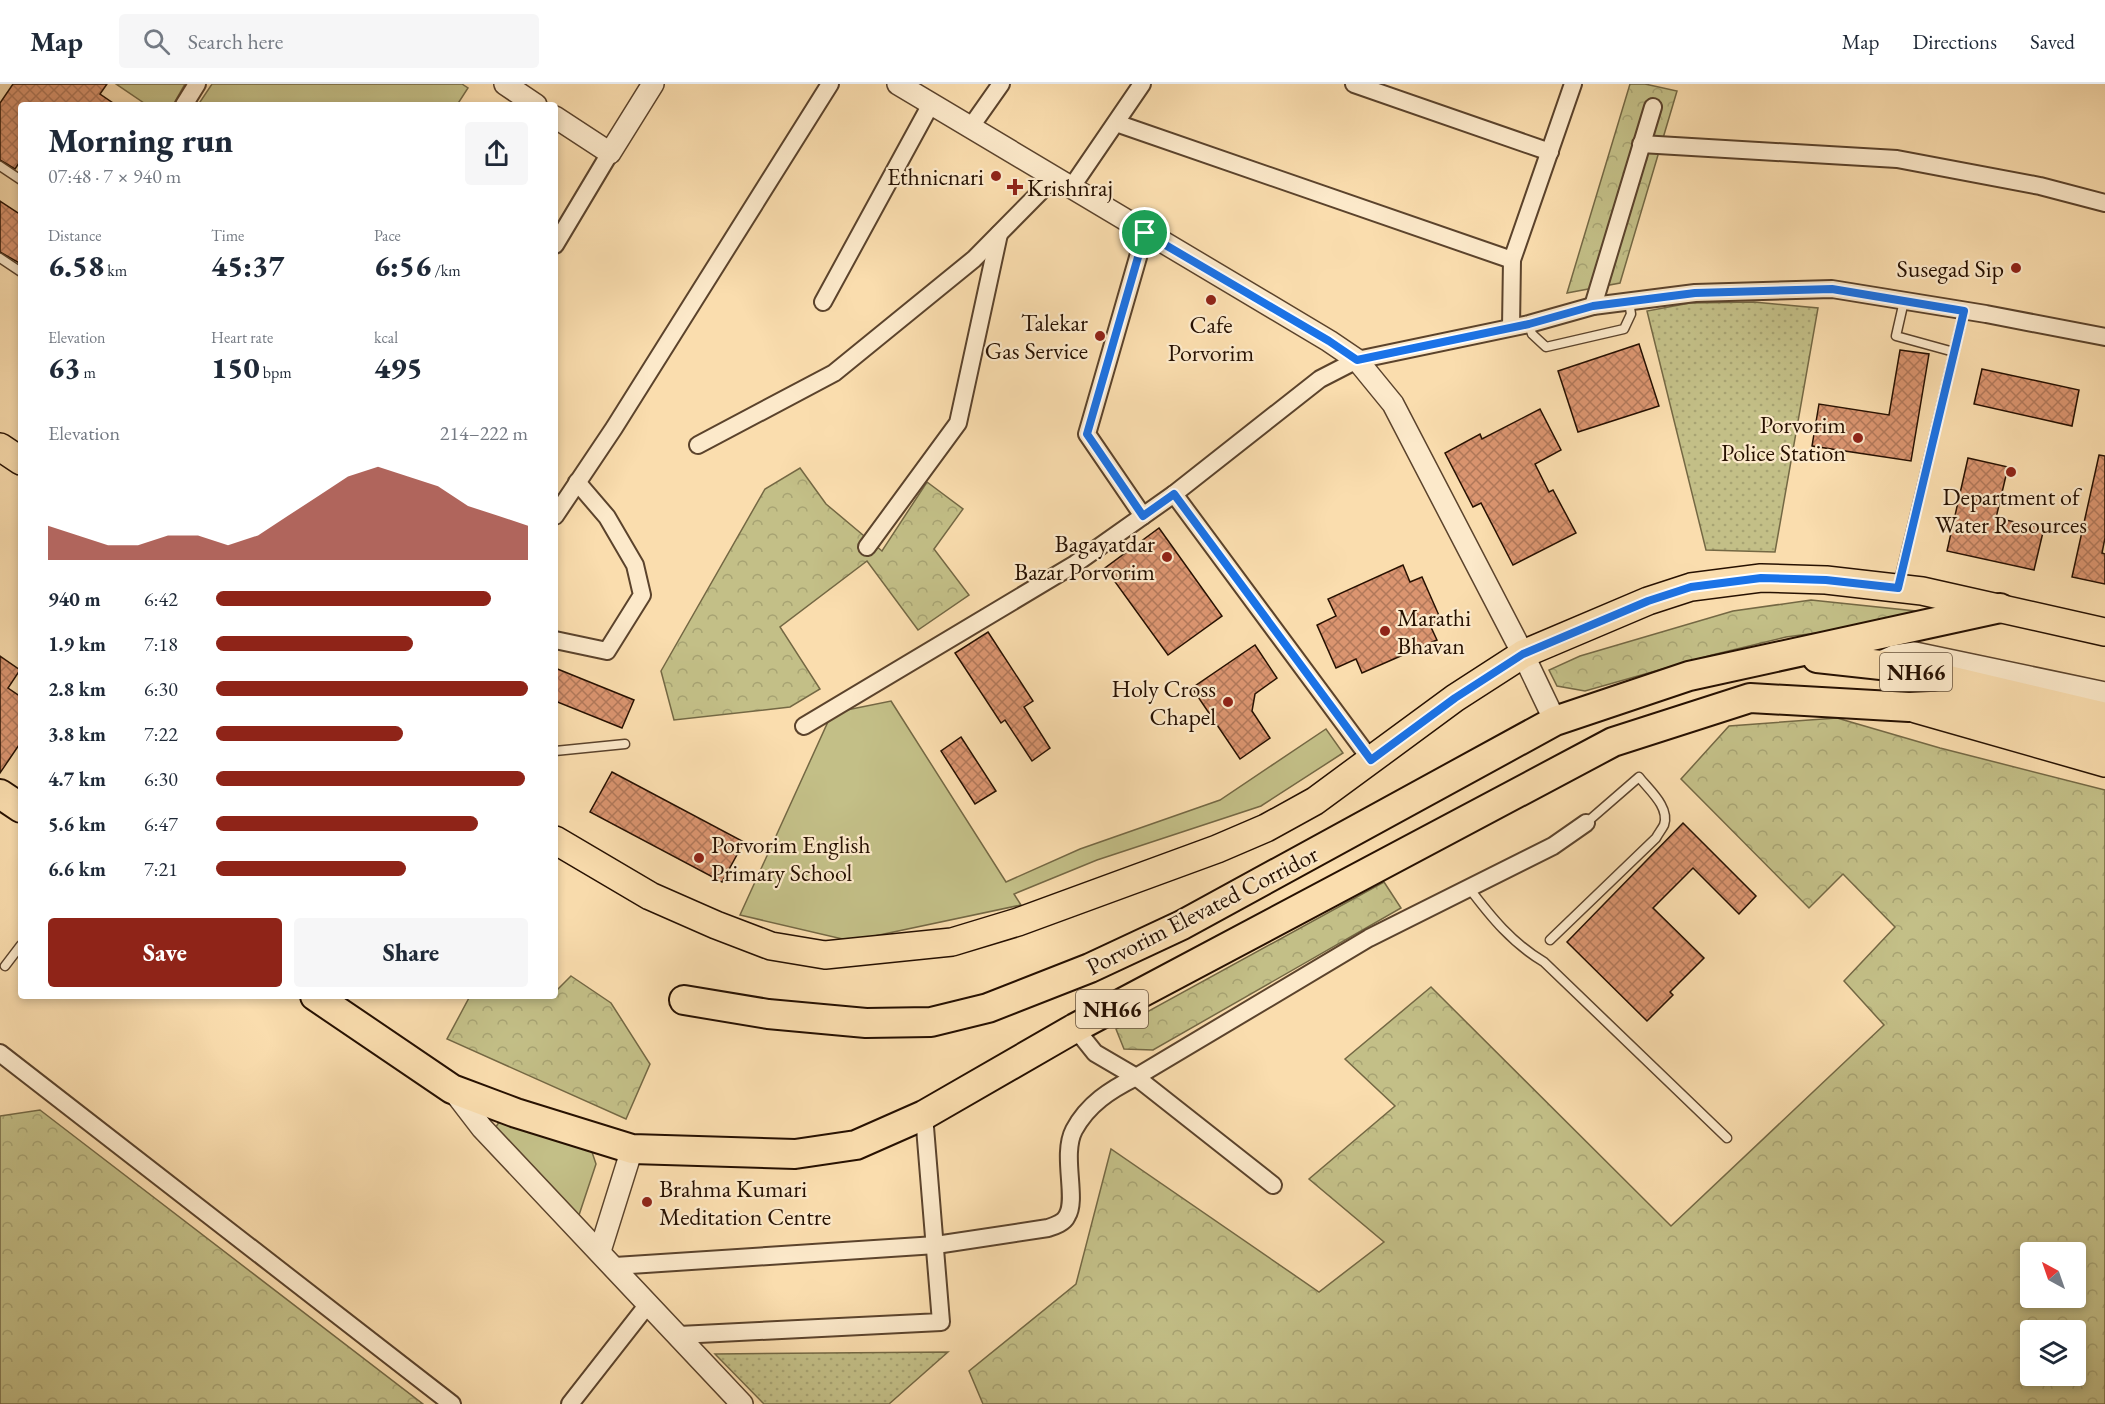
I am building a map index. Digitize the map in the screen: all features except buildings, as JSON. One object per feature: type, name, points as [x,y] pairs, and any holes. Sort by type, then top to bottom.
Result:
[{"type":"highway","points":[[1788,655],[2000,608]]},
{"type":"highway","name":"NH66","points":[[1555,722],[1689,676],[1788,655],[1890,666],[2039,714],[2105,743]]},
{"type":"highway","name":"NH66","points":[[320,999],[452,1089],[516,1113],[632,1149],[795,1154],[856,1145],[924,1115],[1075,1028],[1613,742],[1750,698],[1909,707],[1953,705],[2039,714],[2105,717]]},
{"type":"highway","name":"Porvorim Elevated Corridor","points":[[684,1000],[768,1014],[866,1023],[931,1022],[988,1008],[1090,968],[1182,925],[1555,722]]},
{"type":"highway","points":[[0,794],[18,806]]},
{"type":"main road","points":[[0,447],[18,459]]},
{"type":"main road","points":[[558,842],[650,896],[716,925],[771,945],[825,955],[952,942],[1018,922],[1217,849],[1266,828],[1315,801],[1455,698],[1523,654],[1648,601],[1691,587],[1761,578],[1826,580],[1922,591],[2105,632]]},
{"type":"main road","points":[[1909,707],[2105,763]]},
{"type":"street","points":[[186,102],[197,84]]},
{"type":"street","points":[[558,240],[653,84]]},
{"type":"street","points":[[558,511],[614,428],[830,84]]},
{"type":"street","points":[[898,84],[1329,341],[1357,360],[1393,404],[1523,654],[1555,722]]},
{"type":"street","points":[[970,128],[1000,84]]},
{"type":"street","points":[[698,445],[834,373],[974,259],[999,233],[1062,183],[1116,123],[1142,84]]},
{"type":"street","points":[[1354,84],[1550,152]]},
{"type":"street","points":[[1511,327],[1512,260],[1573,84]]},
{"type":"street","points":[[507,85],[532,102]]},
{"type":"street","points":[[823,302],[931,104]]},
{"type":"street","points":[[1593,306],[1653,107]]},
{"type":"street","points":[[558,119],[610,153]]},
{"type":"street","points":[[1116,123],[1512,260]]},
{"type":"street","points":[[1641,144],[1897,159],[2040,186],[2105,203]]},
{"type":"street","points":[[867,547],[958,423],[999,233]]},
{"type":"street","points":[[1143,516],[1087,434],[1145,233]]},
{"type":"street","points":[[804,726],[1075,564],[1174,494],[1320,379],[1357,360],[1529,324],[1593,306],[1695,293],[1832,289],[2105,337]]},
{"type":"street","points":[[558,641],[607,651],[642,595],[635,565],[607,517],[577,482]]},
{"type":"street","points":[[1174,494],[1371,760]]},
{"type":"street","points":[[1875,664],[1894,656],[1915,653],[2105,693]]},
{"type":"street","points":[[615,1266],[936,1245],[1048,1228],[1058,1224],[1067,1216],[1071,1204],[1068,1152],[1073,1131],[1089,1110],[1109,1090],[1136,1077],[1369,938],[1553,846],[1586,823]]},
{"type":"street","points":[[1075,1028],[1095,1053],[1136,1077],[1273,1185]]},
{"type":"street","points":[[0,1053],[452,1404]]},
{"type":"street","points":[[452,1089],[482,1128],[615,1266],[742,1404]]},
{"type":"street","points":[[679,1335],[941,1322],[924,1115]]},
{"type":"street","points":[[600,1251],[632,1149]]},
{"type":"street","points":[[570,1404],[649,1303]]},
{"type":"lane","points":[[0,166],[18,178]]},
{"type":"lane","points":[[0,258],[18,270]]},
{"type":"lane","points":[[1904,301],[1896,336],[1954,352]]},
{"type":"lane","points":[[1529,324],[1532,334],[1546,347],[1624,328],[1631,314],[1629,302]]},
{"type":"lane","points":[[1898,588],[1964,311]]},
{"type":"lane","points":[[558,751],[625,744]]},
{"type":"lane","points":[[1550,940],[1656,838],[1664,825],[1665,812],[1639,777],[1586,823]]},
{"type":"lane","points":[[1469,888],[1505,933],[1524,950],[1544,962],[1727,1138]]},
{"type":"lane","points":[[5,966],[18,949]]},
{"type":"green space","points":[[116,84],[185,84],[175,102],[143,102]]},
{"type":"green space","points":[[212,84],[462,84],[468,88],[459,102],[200,102]]},
{"type":"green space","points":[[1630,84],[1645,84],[1677,91],[1620,283],[1567,293]]},
{"type":"green space","points":[[1754,302],[1818,308],[1775,552],[1706,550],[1647,311],[1690,303]]},
{"type":"green space","points":[[800,468],[826,504],[882,551],[927,482],[963,509],[934,549],[969,595],[918,630],[867,561],[780,627],[820,689],[790,707],[674,720],[661,671],[765,489]]},
{"type":"green space","points":[[1811,600],[1925,612],[1923,619],[1786,637],[1712,655],[1585,691],[1557,686],[1549,670],[1580,656],[1733,611]]},
{"type":"green space","points":[[891,701],[1006,882],[1080,849],[1220,800],[1326,729],[1343,753],[1261,806],[1097,860],[1014,894],[1021,905],[851,941],[740,915],[832,713]]},
{"type":"green space","points":[[1837,718],[1940,748],[2105,790],[2105,1404],[983,1404],[969,1371],[1076,1284],[1111,1149],[1319,1292],[1384,1242],[1309,1179],[1395,1106],[1345,1059],[1431,987],[1671,1226],[1884,1025],[1844,981],[1895,927],[1843,874],[1809,908],[1681,779],[1729,726]]},
{"type":"green space","points":[[1384,882],[1401,908],[1153,1050],[1124,1049],[1116,1029]]},
{"type":"green space","points":[[571,976],[611,1003],[650,1064],[626,1119],[447,1039],[468,999],[558,999],[558,989]]},
{"type":"green space","points":[[40,1110],[423,1404],[0,1404],[0,1116]]},
{"type":"green space","points":[[501,1119],[592,1152],[596,1164],[579,1215],[494,1130]]},
{"type":"green space","points":[[948,1352],[889,1404],[764,1404],[715,1354]]},
{"type":"place","name":"Ethnicnari","points":[[996,176]]},
{"type":"place","name":"Krishnraj","points":[[1015,187]]},
{"type":"place","name":"Susegad Sip","points":[[2016,268]]},
{"type":"place","name":"Cafe Porvorim","points":[[1211,300]]},
{"type":"place","name":"Talekar Gas Service","points":[[1100,336]]},
{"type":"place","name":"Porvorim Police Station","points":[[1858,438]]},
{"type":"place","name":"Department of Water Resources","points":[[2011,472]]},
{"type":"place","name":"Bagayatdar Bazar Porvorim","points":[[1167,557]]},
{"type":"place","name":"Marathi Bhavan","points":[[1385,631]]},
{"type":"place","name":"Holy Cross Chapel","points":[[1228,702]]},
{"type":"place","name":"Porvorim English Primary School","points":[[699,858]]},
{"type":"place","name":"Brahma Kumari Meditation Centre","points":[[647,1202]]},
{"type":"route","points":[[1145,233],[1329,341],[1357,360],[1529,324],[1593,306],[1695,293],[1832,289],[1964,311],[1898,588],[1826,580],[1761,578],[1691,587],[1648,601],[1523,654],[1455,698],[1371,760],[1174,494],[1143,516],[1087,434],[1145,233]]}]
